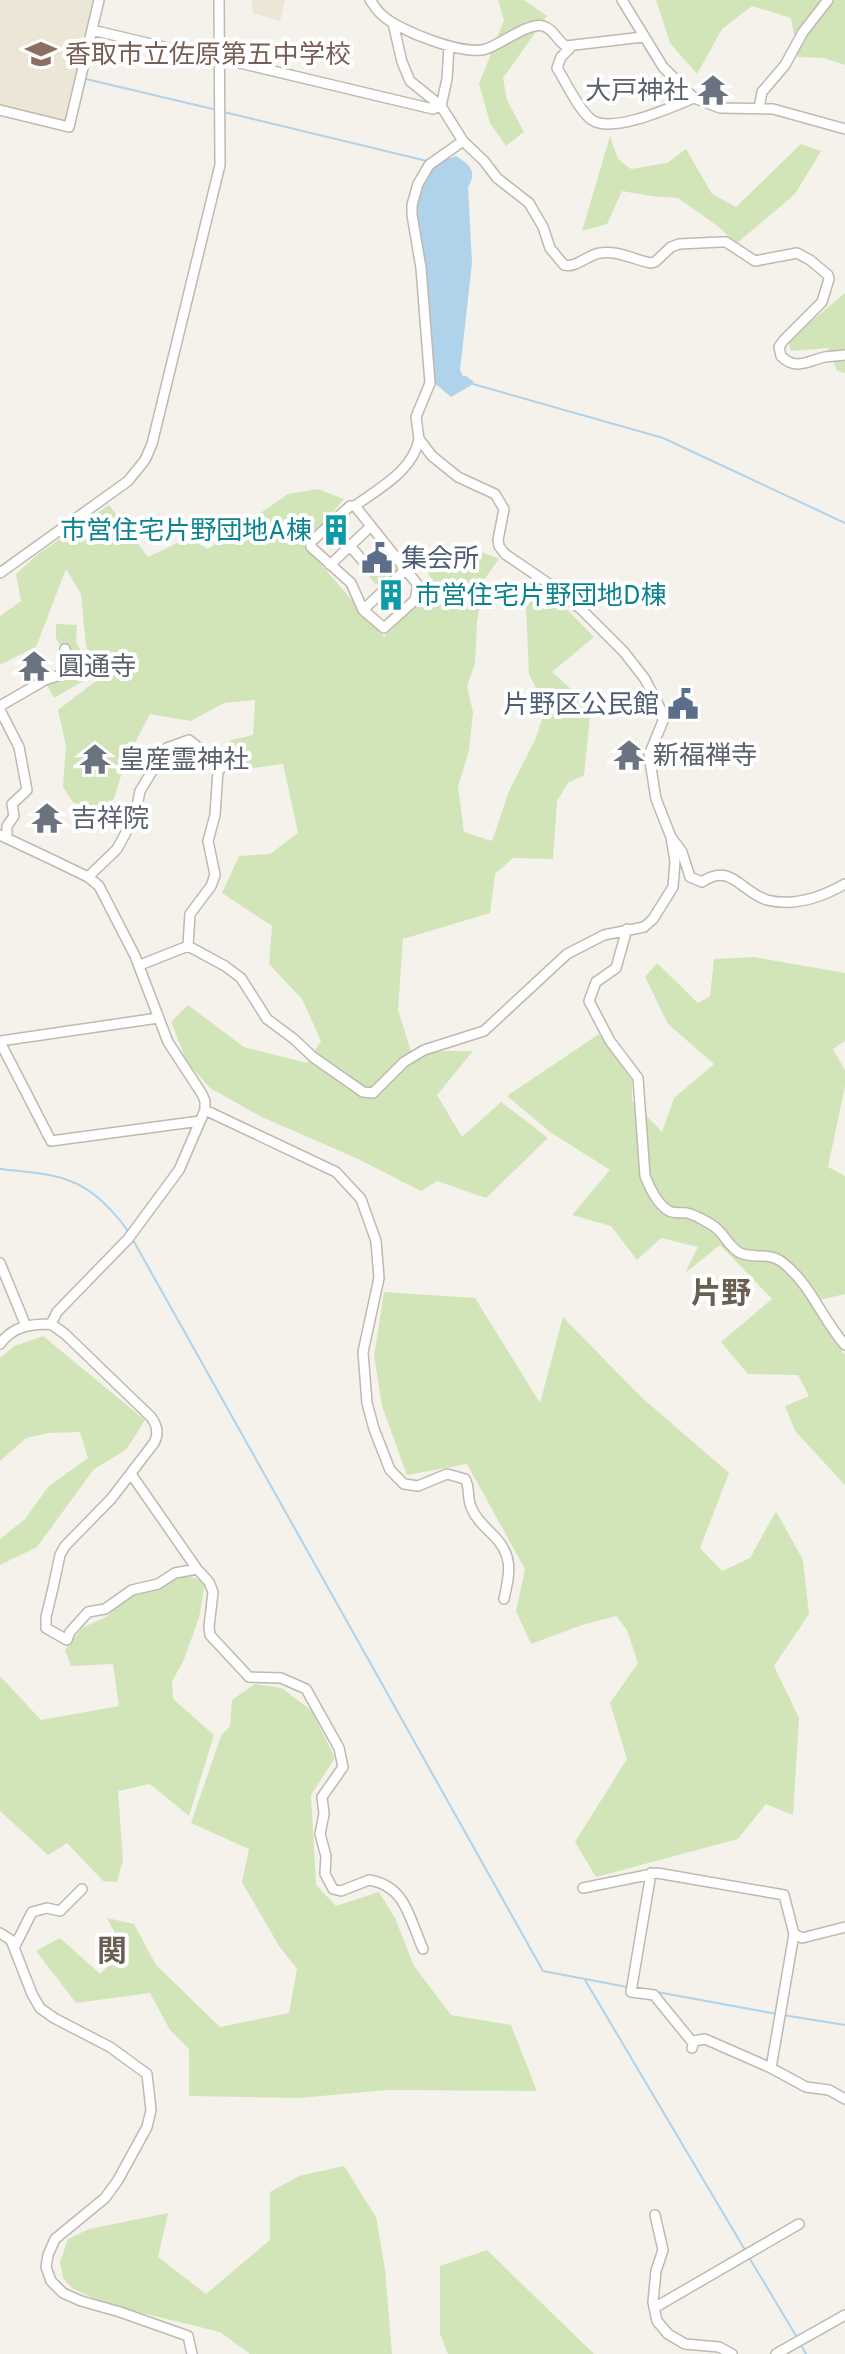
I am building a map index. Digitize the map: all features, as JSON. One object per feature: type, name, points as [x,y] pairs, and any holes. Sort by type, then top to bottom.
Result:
[{"type":"street","points":[[0,110],[69,127],[99,0]]},
{"type":"street","points":[[0,573],[128,481],[149,452],[220,165],[219,0]]},
{"type":"street","points":[[370,0],[393,23],[449,47],[479,51],[539,25],[554,33],[562,45],[643,37]]},
{"type":"street","points":[[622,0],[663,67],[694,98],[720,108],[773,109],[845,129]]},
{"type":"street","points":[[759,108],[762,92],[785,65],[803,32],[828,0]]},
{"type":"street","points":[[393,23],[410,81],[441,106],[463,141],[497,178],[529,203],[558,260],[569,267],[598,253],[612,252],[651,263],[671,247],[691,243],[726,242],[755,261],[797,253],[820,268],[829,279],[819,307],[783,341],[779,352],[793,365],[845,355]]},
{"type":"street","points":[[92,30],[433,109],[441,106]]},
{"type":"street","points":[[572,46],[561,57],[557,68],[592,120],[610,124],[630,120],[694,98]]},
{"type":"street","points":[[441,106],[449,47]]},
{"type":"street","points":[[355,506],[418,585],[415,600],[384,628],[363,610],[351,583],[311,547],[311,542],[350,506],[355,506],[401,472],[412,459],[419,439],[416,417],[430,383],[421,268],[412,205],[418,184],[429,165],[463,141]]},
{"type":"street","points":[[140,965],[188,946],[225,966],[241,978],[267,1019],[313,1057],[363,1092],[373,1093],[404,1062],[424,1050],[484,1031],[567,954],[604,935],[644,927],[653,919],[673,887],[675,861],[671,837],[656,799],[649,755],[663,721],[661,710],[645,679],[624,652],[582,610],[505,554],[498,540],[504,509],[495,494],[458,477],[437,461],[419,439]]},
{"type":"street","points":[[330,565],[371,526]]},
{"type":"street","points":[[350,546],[363,561]]},
{"type":"street","points":[[363,610],[406,569]]},
{"type":"street","points":[[51,1324],[57,1312],[128,1239],[179,1170],[205,1110],[202,1094],[174,1054],[140,965],[99,886],[88,877],[3,836],[14,816],[12,804],[27,790],[19,747],[0,708],[45,680],[69,672],[65,649]]},
{"type":"street","points":[[88,877],[117,849],[135,816],[140,791],[167,748],[189,740],[223,767],[218,770],[215,815],[208,841],[215,875],[211,886],[190,914],[188,946]]},
{"type":"street","points":[[671,837],[682,852],[690,877],[702,882],[722,873],[734,878],[747,890],[782,902],[819,897],[845,884]]},
{"type":"street","points":[[627,929],[616,968],[596,982],[589,1001],[610,1041],[638,1078],[645,1176],[650,1187],[670,1212],[689,1214],[713,1226],[738,1252],[774,1257],[780,1261],[814,1298],[845,1345]]},
{"type":"street","points":[[158,1018],[0,1041],[51,1141],[200,1121]]},
{"type":"street","points":[[205,1110],[336,1172],[361,1199],[376,1241],[379,1278],[363,1352],[367,1403],[374,1429],[390,1470],[404,1484],[418,1486],[447,1474],[465,1479],[472,1509],[498,1539],[507,1556],[510,1571],[504,1599]]},
{"type":"street","points":[[0,1263],[26,1326]]},
{"type":"street","points":[[0,1344],[8,1334],[26,1326],[51,1324],[99,1366],[155,1423],[156,1439],[131,1474],[62,1551],[46,1628],[67,1640],[88,1612],[105,1609],[132,1590],[158,1584],[175,1573],[197,1569]]},
{"type":"street","points":[[131,1474],[209,1582],[213,1592],[209,1631],[214,1641],[249,1677],[281,1678],[306,1689],[341,1752],[343,1767],[322,1797],[324,1814],[320,1840],[326,1856],[325,1874],[330,1885],[341,1891],[369,1880],[392,1887],[400,1896],[423,1949]]},
{"type":"street","points":[[583,1888],[651,1873],[784,1895],[794,1934],[771,2068]]},
{"type":"street","points":[[651,1873],[631,1988],[654,1995],[692,2046],[698,2039],[705,2039],[806,2087],[829,2090],[845,2099]]},
{"type":"street","points":[[14,1948],[32,1912],[47,1908],[60,1911],[82,1889]]},
{"type":"street","points":[[794,1934],[802,1938],[845,1927]]},
{"type":"street","points":[[0,1933],[11,1940],[40,2008],[110,2047],[147,2074],[151,2110],[147,2127],[110,2193],[55,2239],[46,2262],[48,2276],[59,2290],[81,2301],[188,2336],[192,2354]]},
{"type":"street","points":[[655,2215],[663,2250],[656,2271],[654,2308],[661,2327],[675,2339],[693,2346],[719,2347],[732,2354]]},
{"type":"street","points":[[654,2308],[799,2224]]},
{"type":"street","points":[[776,2354],[845,2315]]},
{"type":"shaded area","name":"香取市立佐原第五中学校","points":[[0,0],[95,0],[64,123],[0,108]]},
{"type":"shaded area","points":[[252,0],[285,0],[280,21],[253,13]]},
{"type":"green space","points":[[498,0],[524,0],[547,16],[503,78],[507,100],[524,132],[506,146],[490,123],[479,84],[504,20]]},
{"type":"green space","points":[[656,0],[845,0],[845,65],[824,58],[798,57],[791,18],[752,6],[722,29],[697,74],[670,43]]},
{"type":"green space","points":[[610,136],[618,159],[631,169],[667,163],[686,149],[712,194],[736,207],[801,144],[821,151],[795,194],[736,244],[719,227],[678,198],[622,191],[607,224],[582,231]]},
{"type":"green space","points":[[845,293],[845,373],[837,371],[828,348],[791,351],[788,341]]},
{"type":"green space","points":[[318,489],[344,499],[304,545],[384,637],[428,594],[430,577],[425,566],[466,546],[499,559],[483,581],[475,664],[467,686],[473,712],[469,751],[458,786],[464,832],[492,841],[509,791],[535,740],[546,707],[529,674],[526,607],[541,590],[550,592],[594,637],[552,672],[591,707],[584,775],[568,783],[557,801],[553,859],[513,858],[495,874],[490,913],[403,939],[398,1010],[411,1051],[473,1051],[437,1095],[462,1137],[501,1102],[548,1138],[486,1198],[437,1181],[421,1191],[358,1159],[262,1117],[210,1088],[187,1062],[171,1022],[188,1005],[244,1047],[307,1063],[321,1041],[302,999],[269,964],[272,926],[222,893],[239,856],[270,854],[298,833],[283,764],[233,771],[220,752],[231,740],[253,735],[255,700],[224,703],[191,721],[150,714],[125,762],[114,799],[91,809],[73,802],[63,787],[66,746],[58,710],[100,678],[86,646],[81,594],[66,569],[36,647],[0,665],[0,616],[21,601],[16,574],[37,555],[109,505],[148,557],[188,538],[208,549],[288,494]]},
{"type":"green space","points":[[389,554],[402,569],[394,577],[390,573],[376,585],[367,574]]},
{"type":"green space","points":[[56,624],[77,625],[76,642],[94,675],[54,698],[47,685],[74,669],[56,638]]},
{"type":"green space","points":[[754,957],[845,973],[845,1041],[833,1049],[845,1070],[845,1086],[828,1167],[845,1176],[845,1294],[819,1300],[824,1326],[845,1355],[845,1485],[795,1431],[785,1406],[809,1396],[798,1375],[748,1374],[721,1342],[772,1299],[720,1245],[685,1273],[698,1247],[661,1238],[637,1260],[611,1226],[572,1215],[610,1170],[550,1132],[507,1096],[599,1034],[632,1081],[632,1101],[662,1132],[674,1098],[714,1064],[668,1024],[645,977],[657,963],[698,1003],[710,996],[714,959]]},
{"type":"green space","points":[[384,1292],[475,1298],[540,1403],[563,1317],[640,1396],[729,1473],[700,1548],[722,1571],[750,1558],[776,1511],[803,1560],[809,1614],[774,1666],[799,1718],[793,1815],[766,1804],[738,1839],[596,1877],[575,1842],[627,1759],[610,1703],[638,1663],[627,1630],[616,1616],[531,1644],[516,1611],[525,1569],[467,1464],[407,1475],[382,1406],[374,1356]]},
{"type":"green space","points":[[43,1336],[145,1420],[126,1450],[94,1469],[37,1547],[0,1565],[0,1539],[25,1519],[48,1487],[88,1458],[80,1432],[48,1433],[26,1438],[0,1461],[0,1358],[14,1346]]},
{"type":"green space","points":[[187,1575],[205,1582],[199,1618],[183,1662],[172,1681],[173,1699],[214,1735],[189,1816],[150,1784],[118,1791],[123,1860],[117,1882],[103,1881],[67,1843],[48,1855],[0,1811],[0,1676],[41,1720],[119,1706],[113,1664],[71,1666],[65,1650],[82,1628],[108,1616],[121,1600]]},
{"type":"green space","points":[[255,1684],[282,1688],[312,1711],[335,1758],[311,1795],[316,1885],[336,1906],[379,1892],[395,1918],[414,1966],[451,2015],[511,2025],[537,2091],[387,2090],[300,2098],[189,2096],[189,2049],[170,2030],[150,1993],[76,2003],[36,1951],[60,1938],[100,1974],[124,1950],[107,1918],[134,1924],[156,1965],[220,2027],[289,2013],[297,1969],[279,1946],[242,1882],[249,1849],[191,1823],[221,1736],[230,1726],[232,1700]]},
{"type":"green space","points":[[344,2166],[376,2217],[385,2269],[392,2354],[250,2354],[220,2332],[105,2304],[72,2288],[63,2278],[60,2262],[68,2239],[89,2229],[168,2213],[158,2257],[206,2294],[270,2240],[270,2192],[299,2176]]},
{"type":"green space","points":[[487,2250],[594,2354],[448,2354],[440,2334],[440,2266]]},
{"type":"water","points":[[456,156],[472,172],[468,187],[472,263],[460,370],[463,376],[474,382],[451,397],[433,382],[418,210],[426,176],[439,164]]},
{"type":"waterway","points":[[86,79],[217,110]]},
{"type":"waterway","points":[[224,112],[427,161]]},
{"type":"waterway","points":[[473,384],[663,438],[845,523]]},
{"type":"waterway","points":[[0,1169],[58,1177],[84,1187],[108,1207],[128,1232]]},
{"type":"waterway","points":[[133,1240],[543,1971],[627,1987]]},
{"type":"waterway","points":[[585,1980],[745,2250]]},
{"type":"waterway","points":[[657,1992],[777,2014]]},
{"type":"waterway","points":[[783,2015],[845,2025]]},
{"type":"waterway","points":[[750,2259],[798,2339]]},
{"type":"waterway","points":[[801,2345],[806,2354]]},
{"type":"place","name":"香取市立佐原第五中学校","points":[[41,54]]},
{"type":"place","name":"大戸神社","points":[[713,90]]},
{"type":"place","name":"市営住宅片野団地A棟","points":[[336,530]]},
{"type":"place","name":"集会所","points":[[377,558]]},
{"type":"place","name":"市営住宅片野団地D棟","points":[[391,595]]},
{"type":"place","name":"圓通寺","points":[[34,666]]},
{"type":"place","name":"片野区公民館","points":[[683,704]]},
{"type":"place","name":"新福禅寺","points":[[629,755]]},
{"type":"place","name":"皇産霊神社","points":[[95,759]]},
{"type":"place","name":"吉祥院","points":[[47,818]]},
{"type":"district","name":"片野","points":[[721,1293]]},
{"type":"district","name":"関","points":[[112,1951]]}]
